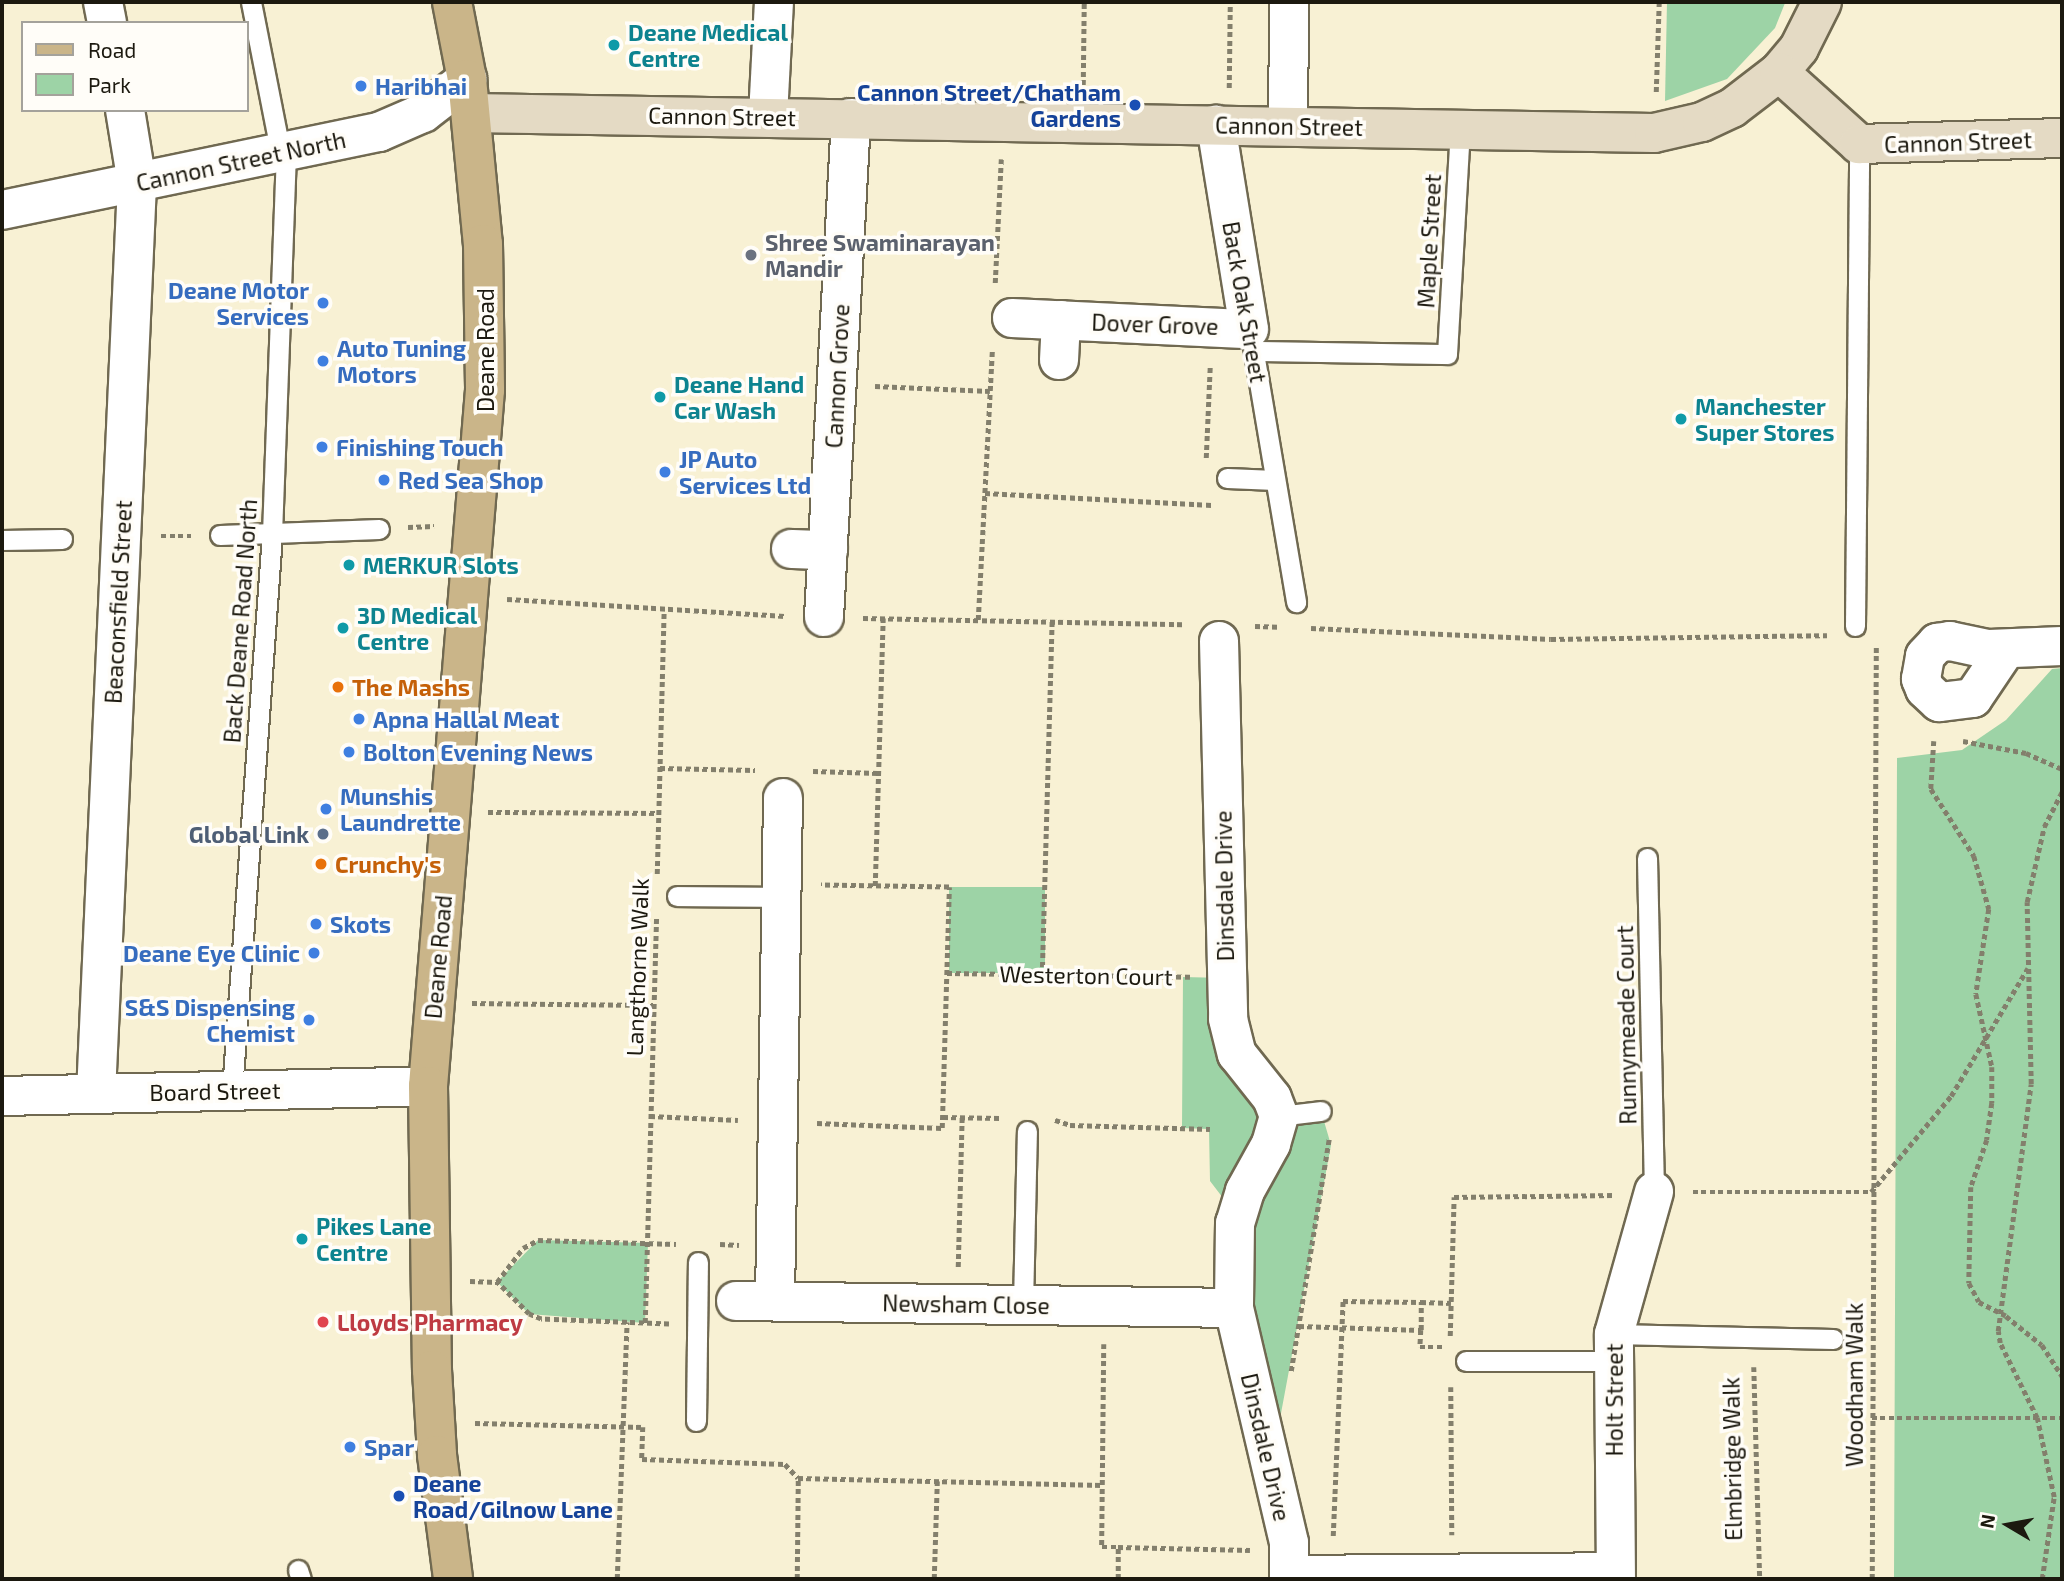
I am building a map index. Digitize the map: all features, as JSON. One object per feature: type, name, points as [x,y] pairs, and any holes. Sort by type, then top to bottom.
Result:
[{"type":"main road","name":"Deane Road","points":[[452,2],[469,96],[485,267],[485,418],[478,524],[433,1003],[428,1086],[435,1422],[453,1579]]},
{"type":"street","points":[[103,2],[107,21]]},
{"type":"street","points":[[768,116],[774,2]]},
{"type":"street","points":[[1288,126],[1289,2]]},
{"type":"street","points":[[1779,72],[1799,48],[1822,2]]},
{"type":"street","name":"Cannon Street","points":[[469,96],[768,116],[1654,133],[1702,122],[1732,108],[1779,72],[1859,144],[2062,138]]},
{"type":"street","name":"Cannon Street North","points":[[2,210],[284,154],[379,132],[469,96]]},
{"type":"street","name":"Beaconsfield Street","points":[[96,1094],[137,183],[125,112]]},
{"type":"street","name":"Cannon Grove","points":[[824,617],[851,118]]},
{"type":"street","name":"Back Oak Street","points":[[1222,125],[1252,340]]},
{"type":"street","name":"Dover Grove","points":[[1000,317],[1212,327],[1252,340]]},
{"type":"street","name":"Dover Grove","points":[[1059,360],[1061,320]]},
{"type":"street","points":[[791,549],[828,550]]},
{"type":"street","name":"Dinsdale Drive","points":[[1219,631],[1228,1019],[1237,1054],[1272,1098],[1279,1116],[1271,1144],[1245,1191],[1234,1223],[1234,1308],[1289,1568]]},
{"type":"street","points":[[2006,649],[1973,698],[1937,719],[1921,679],[1925,656],[1937,643],[2006,649],[2062,646]]},
{"type":"street","points":[[775,1301],[783,798]]},
{"type":"street","name":"Board Street","points":[[2,1096],[428,1086]]},
{"type":"street","name":"Holt Street","points":[[1289,1568],[1332,1575],[1616,1576],[1614,1348],[1654,1192]]},
{"type":"street","name":"Newsham Close","points":[[736,1301],[1234,1308]]},
{"type":"lane","name":"Back Deane Road North","points":[[232,1091],[272,534],[284,154],[251,2]]},
{"type":"lane","name":"Maple Street","points":[[1252,340],[1447,355],[1460,130]]},
{"type":"lane","points":[[1856,626],[1859,144]]},
{"type":"lane","name":"Back Oak Street","points":[[1252,340],[1296,602]]},
{"type":"lane","points":[[1227,478],[1275,480]]},
{"type":"lane","points":[[220,535],[379,529]]},
{"type":"lane","points":[[2,540],[62,539]]},
{"type":"lane","name":"Runnymeade Court","points":[[1647,858],[1654,1192]]},
{"type":"lane","points":[[677,896],[781,890]]},
{"type":"lane","points":[[1279,1116],[1321,1111]]},
{"type":"lane","points":[[1021,1125],[1023,1304]]},
{"type":"lane","points":[[696,1422],[698,1262]]},
{"type":"lane","name":"Newsham Close","points":[[698,1301],[736,1301]]},
{"type":"lane","points":[[1466,1361],[1754,1338],[1833,1339]]},
{"type":"path","points":[[1082,122],[1084,2]]},
{"type":"path","points":[[1222,125],[1230,2]]},
{"type":"path","points":[[1654,133],[1659,2]]},
{"type":"path","points":[[978,620],[990,391],[1000,317],[1003,120]]},
{"type":"path","points":[[1206,464],[1212,327]]},
{"type":"path","points":[[837,385],[990,391]]},
{"type":"path","points":[[1204,491],[1204,505]]},
{"type":"path","points":[[985,493],[1216,505]]},
{"type":"path","points":[[379,529],[478,524]]},
{"type":"path","points":[[471,596],[664,611],[1052,621],[1219,631],[1286,627]]},
{"type":"path","name":"Langthorne Walk","points":[[657,882],[664,611]]},
{"type":"path","points":[[875,886],[883,618]]},
{"type":"path","points":[[1042,975],[1052,621]]},
{"type":"path","points":[[1300,628],[1551,639],[1833,635]]},
{"type":"path","name":"Woodham Walk","points":[[1872,1579],[1871,1192],[1876,644]]},
{"type":"path","points":[[2062,769],[1937,719],[1929,776],[1931,789],[1974,856],[1989,909],[1976,995],[1987,1040],[1992,1103],[1987,1140],[1972,1187],[1969,1283],[1972,1295],[2042,1345],[2062,1376]]},
{"type":"path","points":[[2042,1579],[2054,1497],[2037,1418],[2000,1343],[2000,1313],[2031,1084],[2027,902],[2044,827],[2062,792]]},
{"type":"path","points":[[450,812],[658,813]]},
{"type":"path","points":[[650,1116],[942,1128],[949,887],[875,886],[781,890]]},
{"type":"path","name":"Langthorne Walk","points":[[645,1323],[656,910]]},
{"type":"path","points":[[1421,1302],[1420,1347],[1450,1347],[1454,1197],[1654,1192],[1871,1192],[1951,1096],[2028,968]]},
{"type":"path","name":"Westerton Court","points":[[947,973],[1226,978]]},
{"type":"path","points":[[433,1003],[653,1005]]},
{"type":"path","points":[[1289,1384],[1331,1145],[1321,1111]]},
{"type":"path","points":[[943,1116],[1021,1125]]},
{"type":"path","points":[[957,1304],[962,1117]]},
{"type":"path","points":[[1050,1119],[1070,1125],[1210,1129]]},
{"type":"path","points":[[686,1244],[538,1240],[523,1248],[497,1282],[528,1314],[541,1319],[698,1326]]},
{"type":"path","points":[[712,1244],[775,1245]]},
{"type":"path","points":[[1332,1575],[1343,1301],[1451,1303]]},
{"type":"path","points":[[1105,1306],[1102,1547],[1289,1568]]},
{"type":"path","points":[[617,1579],[628,1322]]},
{"type":"path","points":[[1299,1326],[1342,1330],[1420,1330]]},
{"type":"path","name":"Elmbridge Walk","points":[[1754,1338],[1760,1579]]},
{"type":"path","points":[[1453,1574],[1451,1376],[1466,1361]]},
{"type":"path","points":[[1872,1418],[2062,1418]]},
{"type":"path","points":[[435,1422],[643,1427],[642,1459],[785,1464],[798,1478],[797,1579]]},
{"type":"path","points":[[798,1478],[1102,1485]]},
{"type":"path","points":[[934,1579],[937,1481]]},
{"type":"path","points":[[1118,1547],[1118,1579]]},
{"type":"green space","points":[[1667,2],[1785,3],[1775,28],[1727,79],[1665,101]]},
{"type":"green space","points":[[2062,668],[2062,1579],[1894,1579],[1897,758],[1962,750],[2006,720],[2052,669]]},
{"type":"green space","points":[[949,887],[1045,887],[1045,973],[949,973]]},
{"type":"green space","points":[[1183,977],[1225,978],[1279,1116],[1321,1111],[1331,1145],[1271,1467],[1236,1215],[1210,1181],[1209,1129],[1182,1128]]},
{"type":"green space","points":[[538,1240],[648,1243],[645,1323],[529,1314],[497,1282]]},
{"type":"place","name":"Deane Medical Centre","points":[[614,45]]},
{"type":"place","name":"Haribhai","points":[[361,86]]},
{"type":"place","name":"Cannon Street/Chatham Gardens","points":[[1135,105]]},
{"type":"place","name":"Shree Swaminarayan Mandir","points":[[751,255]]},
{"type":"place","name":"Deane Motor Services","points":[[323,303]]},
{"type":"place","name":"Auto Tuning Motors","points":[[323,361]]},
{"type":"place","name":"Deane Hand Car Wash","points":[[660,397]]},
{"type":"place","name":"Manchester Super Stores","points":[[1681,419]]},
{"type":"place","name":"Finishing Touch","points":[[322,447]]},
{"type":"place","name":"JP Auto Services Ltd","points":[[665,472]]},
{"type":"place","name":"Red Sea Shop","points":[[384,480]]},
{"type":"place","name":"MERKUR Slots","points":[[349,565]]},
{"type":"place","name":"3D Medical Centre","points":[[343,628]]},
{"type":"place","name":"The Mashs","points":[[338,687]]},
{"type":"place","name":"Apna Hallal Meat","points":[[359,719]]},
{"type":"place","name":"Bolton Evening News","points":[[349,752]]},
{"type":"place","name":"Munshis Laundrette","points":[[326,809]]},
{"type":"place","name":"Global Link","points":[[323,834]]},
{"type":"place","name":"Crunchy's","points":[[321,864]]},
{"type":"place","name":"Skots","points":[[316,924]]},
{"type":"place","name":"Deane Eye Clinic","points":[[314,953]]},
{"type":"place","name":"S&S Dispensing Chemist","points":[[309,1020]]},
{"type":"place","name":"Pikes Lane Centre","points":[[302,1239]]},
{"type":"place","name":"Lloyds Pharmacy","points":[[323,1322]]},
{"type":"place","name":"Spar","points":[[350,1447]]},
{"type":"place","name":"Deane Road/Gilnow Lane","points":[[399,1496]]}]
